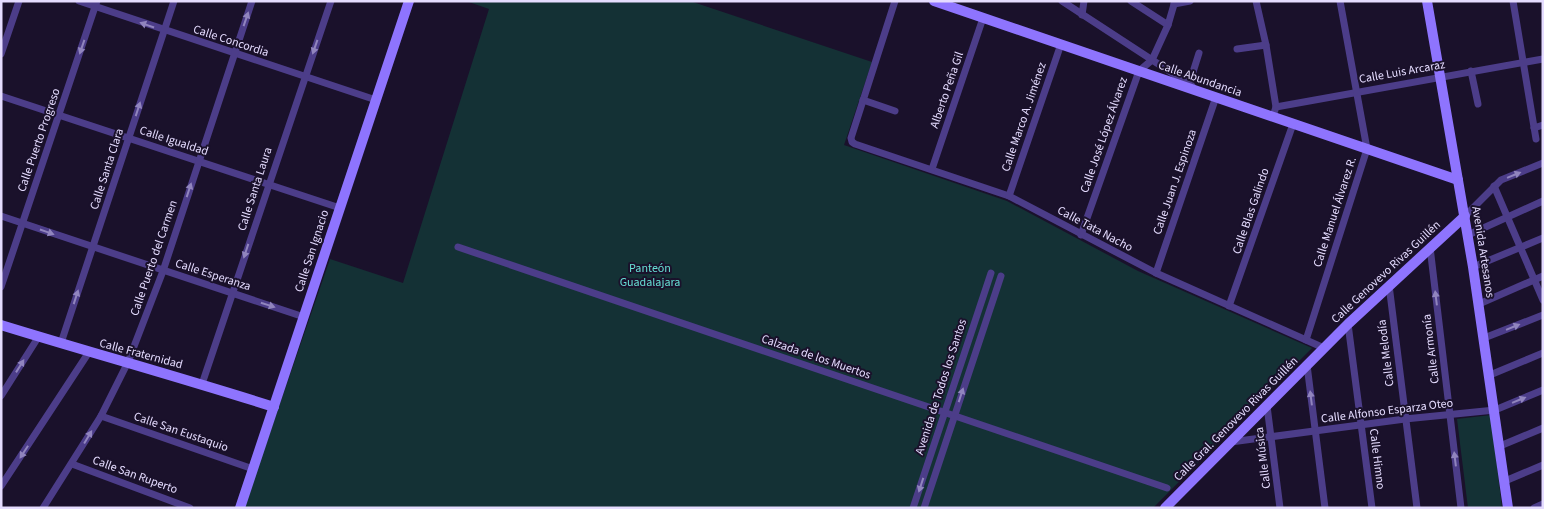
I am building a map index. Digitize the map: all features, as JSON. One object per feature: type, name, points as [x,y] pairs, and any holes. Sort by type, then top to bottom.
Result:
[{"type":"street","points":[[1,54],[19,1]]},
{"type":"street","name":"Calle Concordia","points":[[78,1],[96,4],[164,30],[376,100]]},
{"type":"street","name":"Calle Santa Clara","points":[[60,343],[174,1]]},
{"type":"street","name":"Calle Puerto del Carmen","points":[[43,508],[101,416],[128,362],[163,270],[252,1]]},
{"type":"street","name":"Calle Santa Laura","points":[[202,384],[331,1]]},
{"type":"street","name":"Calle San Ignacio","points":[[240,508],[409,1]]},
{"type":"street","points":[[894,111],[863,100],[895,1]]},
{"type":"street","name":"Calle Abundancia","points":[[934,1],[1139,71],[1189,86],[1211,96],[1274,111],[1294,124],[1458,180]]},
{"type":"street","points":[[1062,1],[1189,86],[1200,53]]},
{"type":"street","points":[[1082,15],[1084,1]]},
{"type":"street","points":[[1139,71],[1152,60],[1168,25],[1174,3],[1190,1]]},
{"type":"street","points":[[1256,1],[1266,45],[1274,111]]},
{"type":"street","name":"Calle Manuel Álvarez R.","points":[[1306,340],[1367,149],[1340,1]]},
{"type":"street","name":"Avenida Artesanos","points":[[1427,1],[1474,267],[1508,508]]},
{"type":"street","points":[[1513,1],[1536,138]]},
{"type":"street","points":[[1135,2],[1168,25]]},
{"type":"street","name":"Calle Puerto Progreso","points":[[1,287],[96,4]]},
{"type":"street","name":"Alberto Peña Gil","points":[[932,169],[984,18]]},
{"type":"street","name":"Calle Marco A. Jiménez","points":[[1009,196],[1061,44]]},
{"type":"street","points":[[1237,49],[1266,45]]},
{"type":"street","name":"Calle Luis Arcaraz","points":[[1274,111],[1356,92],[1543,59]]},
{"type":"street","name":"Calle José López Álvarez","points":[[1081,234],[1139,71]]},
{"type":"street","points":[[1472,71],[1478,104]]},
{"type":"street","name":"Calle Igualdad","points":[[1,96],[340,208]]},
{"type":"street","name":"Calle Juan J. Espinoza","points":[[1156,273],[1211,96]]},
{"type":"street","name":"Calle Tata Nacho","points":[[863,100],[852,138],[852,142],[855,144],[1009,196],[1156,273],[1324,348]]},
{"type":"street","name":"Calle Blas Galindo","points":[[1229,306],[1294,124]]},
{"type":"street","points":[[1534,128],[1543,125]]},
{"type":"street","points":[[1465,216],[1500,180],[1543,163]]},
{"type":"street","points":[[1494,186],[1543,300]]},
{"type":"street","points":[[1468,234],[1543,201]]},
{"type":"street","name":"Calle Esperanza","points":[[1,216],[304,317]]},
{"type":"street","name":"Calle Genovevo Rivas Guillén","points":[[1324,348],[1389,285],[1465,216]]},
{"type":"street","points":[[1474,267],[1543,238]]},
{"type":"street","name":"Calzada de los Muertos","points":[[458,247],[1167,488]]},
{"type":"street","name":"Calle Armonía","points":[[1430,247],[1462,508]]},
{"type":"street","name":"Avenida de Todos los Santos","points":[[913,508],[991,273]]},
{"type":"street","name":"Avenida de Todos los Santos","points":[[924,508],[1001,276]]},
{"type":"street","points":[[1479,304],[1543,276]]},
{"type":"street","name":"Calle Melodía","points":[[1389,285],[1417,508]]},
{"type":"street","points":[[1484,338],[1543,315]]},
{"type":"street","name":"Calle Himno","points":[[1348,324],[1372,508]]},
{"type":"street","name":"Calle Fraternidad","points":[[1,325],[274,407]]},
{"type":"street","points":[[1,396],[39,336]]},
{"type":"street","name":"Calle Gral. Genovevo Rivas Guillén","points":[[1165,508],[1324,348]]},
{"type":"street","points":[[1,486],[89,352]]},
{"type":"street","points":[[1490,376],[1543,353]]},
{"type":"street","points":[[1307,365],[1325,508]]},
{"type":"street","name":"Calle Alfonso Esparza Oteo","points":[[1230,442],[1405,419],[1495,410],[1543,390]]},
{"type":"street","name":"Calle Música","points":[[1268,406],[1280,508]]},
{"type":"street","name":"Calle San Eustaquio","points":[[101,416],[253,469]]},
{"type":"street","points":[[1500,446],[1543,428]]},
{"type":"street","name":"Calle San Ruperto","points":[[72,464],[190,508]]},
{"type":"street","points":[[1504,481],[1543,465]]},
{"type":"street","points":[[1534,508],[1543,504]]},
{"type":"green space","name":"Panteón Guadalajara","points":[[466,1],[690,1],[872,62],[844,145],[1007,201],[1138,271],[1312,348],[1153,508],[244,508],[330,259],[403,283],[489,9]]},
{"type":"green space","points":[[1491,415],[1502,508],[1468,508],[1457,419]]}]
